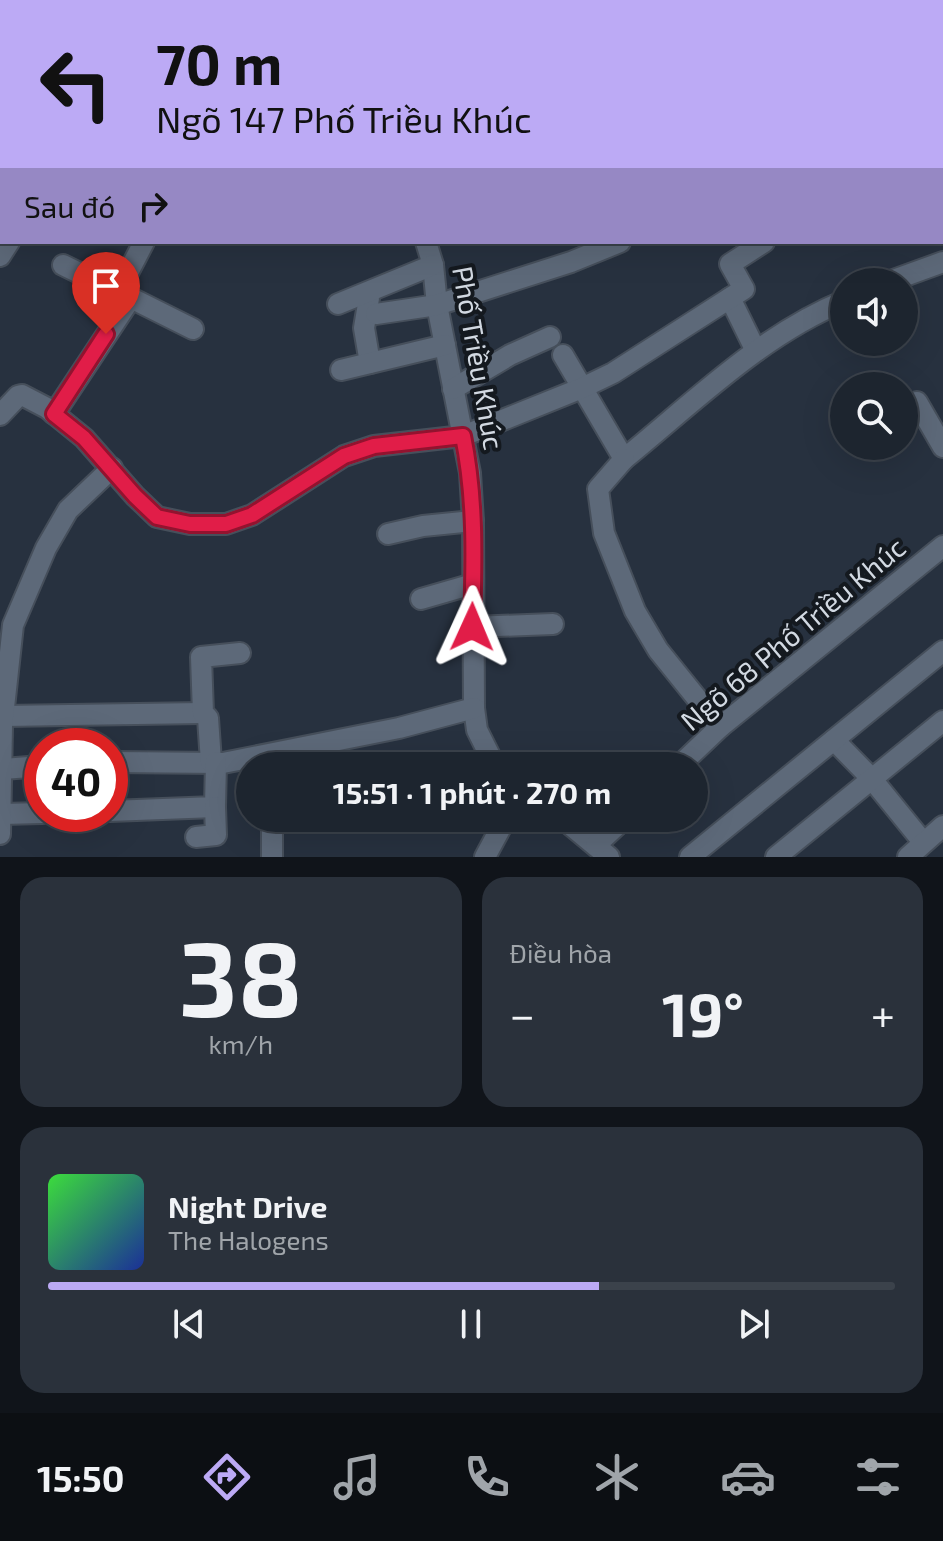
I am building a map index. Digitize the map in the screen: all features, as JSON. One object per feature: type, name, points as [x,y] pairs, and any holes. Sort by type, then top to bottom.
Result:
[{"type":"street","points":[[54,414],[125,295],[143,244]]},
{"type":"street","name":"Phố Triều Khúc","points":[[427,244],[470,473],[474,708],[477,730],[486,752]]},
{"type":"street","points":[[376,314],[437,305],[571,262],[615,244]]},
{"type":"street","points":[[0,415],[14,399],[22,395],[54,414],[84,438],[157,517],[190,524],[226,524],[252,515],[344,456],[374,446],[463,436],[613,373],[744,289],[730,264],[761,244]]},
{"type":"street","points":[[918,271],[943,262]]},
{"type":"street","points":[[63,265],[193,329]]},
{"type":"street","points":[[338,304],[433,265]]},
{"type":"street","points":[[370,291],[364,328],[370,363]]},
{"type":"street","points":[[730,298],[756,351]]},
{"type":"street","points":[[720,727],[658,650],[635,611],[604,533],[598,489],[624,459],[756,351],[830,307]]},
{"type":"street","points":[[453,389],[510,355],[550,337]]},
{"type":"street","points":[[341,370],[445,345]]},
{"type":"street","points":[[563,355],[624,459]]},
{"type":"street","points":[[918,404],[943,447]]},
{"type":"street","points":[[24,818],[1,824],[6,623],[68,510],[112,468]]},
{"type":"street","points":[[388,534],[423,526],[473,521]]},
{"type":"street","name":"Ngõ 68 Phố Triều Khúc","points":[[694,752],[720,727],[943,546]]},
{"type":"street","points":[[421,599],[473,584]]},
{"type":"street","points":[[472,627],[553,624]]},
{"type":"street","points":[[690,857],[943,651]]},
{"type":"street","points":[[196,837],[216,835],[214,762],[208,718],[203,713],[201,657],[240,653]]},
{"type":"street","points":[[300,752],[474,708]]},
{"type":"street","points":[[2,722],[203,713]]},
{"type":"street","points":[[776,857],[943,721]]},
{"type":"street","points":[[834,740],[871,778],[923,842]]},
{"type":"street","points":[[128,762],[236,762]]},
{"type":"street","points":[[3,769],[24,767]]},
{"type":"street","points":[[128,810],[215,807]]},
{"type":"street","points":[[908,857],[943,826]]},
{"type":"street","points":[[272,832],[272,857]]},
{"type":"street","points":[[485,857],[498,832]]},
{"type":"street","points":[[579,832],[603,851],[616,832]]},
{"type":"route","points":[[106,334],[54,414],[84,438],[157,517],[190,524],[226,524],[252,515],[344,456],[374,446],[463,436],[470,473],[473,521],[472,627]]}]
